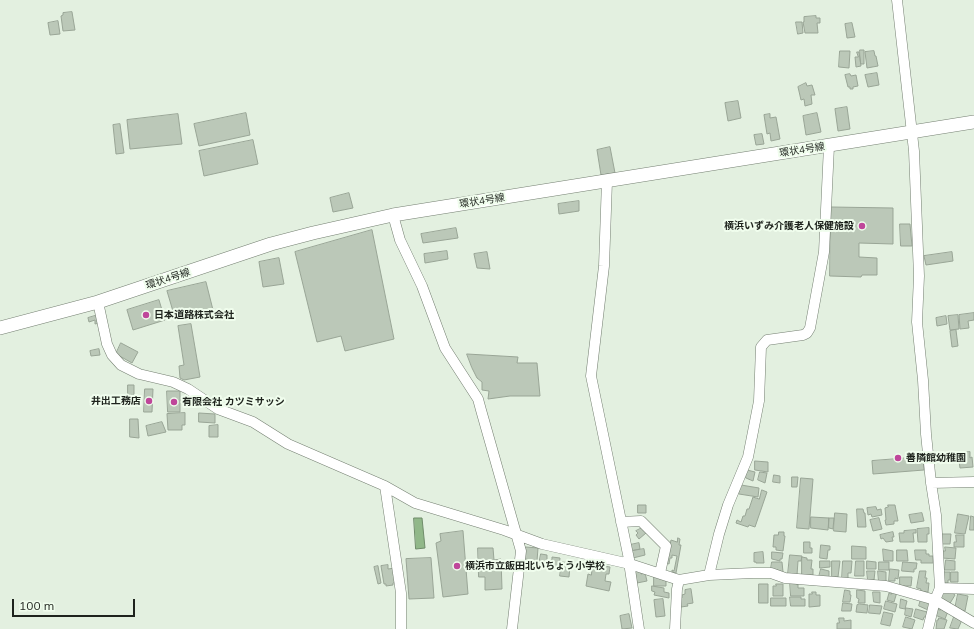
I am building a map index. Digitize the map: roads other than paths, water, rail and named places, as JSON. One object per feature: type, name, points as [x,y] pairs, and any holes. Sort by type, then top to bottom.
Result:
[{"type":"main road","name":"環状4号線","points":[[0,328],[98,302],[271,244],[393,215],[974,122]]},
{"type":"street","points":[[897,0],[914,151],[919,276],[917,322],[923,380],[926,434],[936,515],[940,588],[935,600],[928,629]]},
{"type":"street","points":[[709,575],[728,505],[748,457],[759,401],[761,347],[767,340],[804,335],[808,333],[810,328],[824,252],[828,146]]},
{"type":"street","points":[[607,181],[604,266],[592,376],[630,564],[639,629]]},
{"type":"street","points":[[393,215],[400,240],[422,286],[445,348],[478,399],[521,551],[512,629]]},
{"type":"street","points":[[98,302],[107,344],[112,355],[121,365],[139,374],[174,382],[218,409],[253,422],[288,444],[385,486],[415,502],[542,544],[630,564],[679,580],[709,575],[771,573],[785,578],[886,586],[935,600],[974,623]]},
{"type":"street","points":[[931,482],[974,482]]},
{"type":"street","points":[[385,486],[401,593],[401,629]]},
{"type":"street","points":[[621,522],[641,521],[666,546],[660,573]]},
{"type":"street","points":[[675,629],[677,589],[679,580]]},
{"type":"street","points":[[940,588],[974,589]]},
{"type":"place","name":"横浜いずみ介護老人保健施設","points":[[862,226]]},
{"type":"place","name":"日本道路株式会社","points":[[146,315]]},
{"type":"place","name":"井出工務店","points":[[149,401]]},
{"type":"place","name":"有限会社 カツミサッシ","points":[[174,402]]},
{"type":"place","name":"善隣館幼稚園","points":[[898,458]]},
{"type":"place","name":"横浜市立飯田北いちょう小学校","points":[[457,566]]}]
